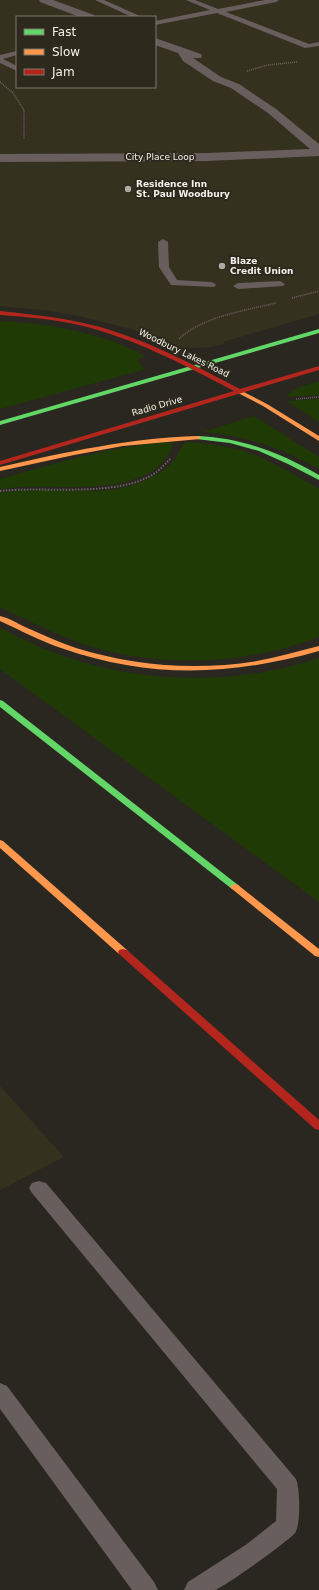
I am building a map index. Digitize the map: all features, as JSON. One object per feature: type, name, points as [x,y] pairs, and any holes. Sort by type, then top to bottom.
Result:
[{"type":"main road","name":"Woodbury Lakes Road","points":[[0,313],[47,318],[103,329],[147,345],[265,405],[319,439]]},
{"type":"main road","points":[[0,423],[319,331]]},
{"type":"main road","name":"Radio Drive","points":[[0,463],[319,368]]},
{"type":"main road","points":[[0,469],[124,442],[158,437],[186,436],[223,439],[257,448],[282,457],[319,478]]},
{"type":"main road","points":[[0,618],[54,643],[83,653],[112,661],[160,668],[198,669],[248,666],[286,658],[319,648]]},
{"type":"main road","points":[[0,703],[136,808],[319,954]]},
{"type":"main road","points":[[0,843],[319,1126]]},
{"type":"street","points":[[44,0],[87,16]]},
{"type":"street","points":[[156,41],[200,57],[230,77],[235,86]]},
{"type":"street","points":[[183,52],[188,59],[217,79],[235,86],[272,111],[319,151]]},
{"type":"street","name":"City Place Loop","points":[[0,158],[207,157],[319,151]]},
{"type":"lane","points":[[98,0],[136,16]]},
{"type":"lane","points":[[189,0],[308,46],[319,44]]},
{"type":"lane","points":[[156,24],[276,0]]},
{"type":"lane","points":[[0,57],[16,53]]},
{"type":"lane","points":[[0,60],[16,68]]},
{"type":"lane","points":[[162,242],[164,267],[174,283],[211,285]]},
{"type":"lane","points":[[238,286],[280,284]]},
{"type":"lane","points":[[39,1188],[288,1486],[287,1526],[255,1551],[196,1590]]},
{"type":"lane","points":[[0,1392],[146,1590]]},
{"type":"path","points":[[215,67],[246,71],[268,65],[301,61]]},
{"type":"path","points":[[0,82],[13,92],[24,110],[24,142],[21,151],[28,158]]},
{"type":"path","points":[[287,300],[319,291]]},
{"type":"path","points":[[178,342],[184,333],[208,322],[280,302]]},
{"type":"path","points":[[290,399],[319,397]]},
{"type":"path","points":[[0,491],[23,488],[80,490],[114,487],[136,481],[151,474],[165,465],[173,455]]},
{"type":"shaded area","points":[[0,0],[319,0],[319,314],[223,342],[225,344],[193,348],[173,346],[131,329],[51,311],[0,306]]},
{"type":"shaded area","points":[[0,1086],[64,1157],[0,1190]]},
{"type":"green space","points":[[0,321],[38,324],[93,335],[145,356],[138,359],[141,366],[146,369],[0,409]]},
{"type":"green space","points":[[319,381],[319,395],[287,397],[293,391],[301,387]]},
{"type":"green space","points":[[319,399],[319,422],[287,401]]},
{"type":"green space","points":[[254,416],[319,457],[319,467],[317,468],[276,448],[233,436],[203,432]]},
{"type":"green space","points":[[170,442],[173,445],[161,464],[143,476],[121,483],[96,486],[21,487],[0,489],[0,479],[41,467],[106,451]]},
{"type":"green space","points":[[186,442],[208,444],[250,453],[283,468],[319,489],[319,637],[262,653],[232,658],[171,660],[112,652],[83,644],[0,607],[0,493],[38,490],[95,491],[132,485],[150,478],[167,468]]},
{"type":"green space","points":[[0,628],[29,642],[79,661],[108,669],[168,677],[199,678],[260,673],[290,667],[319,658],[319,902],[0,669]]},
{"type":"traffic: fast","points":[[0,423],[319,331]]},
{"type":"traffic: fast","points":[[198,438],[230,441],[246,445],[291,462],[319,478]]},
{"type":"traffic: fast","points":[[0,703],[235,887]]},
{"type":"traffic: slow","points":[[240,392],[265,405],[319,439]]},
{"type":"traffic: slow","points":[[0,469],[123,444],[198,438]]},
{"type":"traffic: slow","points":[[0,618],[45,639],[72,649],[103,658],[165,668],[196,669],[227,667],[288,657],[319,648]]},
{"type":"traffic: slow","points":[[0,843],[123,952]]},
{"type":"traffic: slow","points":[[235,887],[319,954]]},
{"type":"traffic: jam","points":[[0,313],[68,321],[129,338],[167,354],[240,392]]},
{"type":"traffic: jam","points":[[0,463],[319,368]]},
{"type":"traffic: jam","points":[[123,952],[319,1126]]},
{"type":"place","name":"Residence Inn St. Paul Woodbury","points":[[128,189]]},
{"type":"place","name":"Blaze Credit Union","points":[[222,266]]}]
